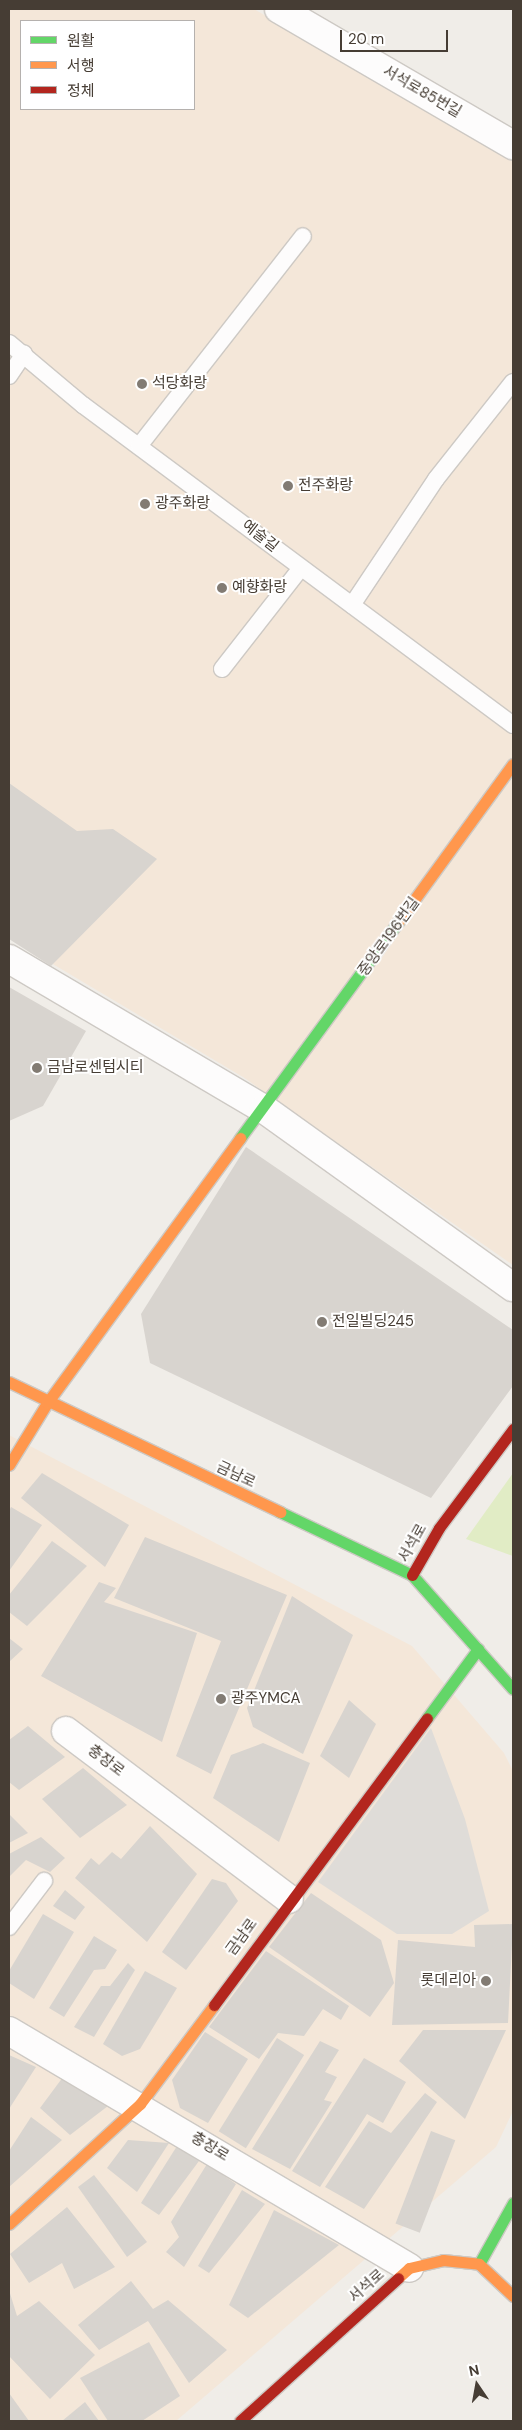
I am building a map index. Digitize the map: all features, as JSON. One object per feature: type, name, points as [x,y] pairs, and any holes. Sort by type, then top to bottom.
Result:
[{"type":"street","name":"서석로85번길","points":[[279,9],[513,144]]},
{"type":"street","name":"중앙로196번길","points":[[264,1109],[513,764]]},
{"type":"street","points":[[9,959],[264,1109],[513,1287]]},
{"type":"street","points":[[9,1465],[48,1403],[264,1109]]},
{"type":"street","name":"금남로","points":[[9,1382],[48,1403],[412,1574]]},
{"type":"street","name":"서석로","points":[[513,1429],[439,1528],[412,1574],[513,1688]]},
{"type":"street","name":"금남로","points":[[9,2224],[140,2104],[289,1899],[478,1649]]},
{"type":"street","name":"충장로","points":[[66,1731],[289,1899]]},
{"type":"street","name":"충장로","points":[[9,2031],[140,2104],[409,2268]]},
{"type":"street","points":[[513,2203],[479,2264],[513,2296]]},
{"type":"street","name":"서석로","points":[[240,2421],[409,2268],[443,2260],[479,2264]]},
{"type":"lane","points":[[138,446],[303,236]]},
{"type":"lane","name":"예술길","points":[[9,343],[138,446],[513,724]]},
{"type":"lane","points":[[9,376],[24,354]]},
{"type":"lane","points":[[352,605],[436,480],[513,382]]},
{"type":"lane","points":[[222,669],[301,568]]},
{"type":"lane","points":[[9,1927],[44,1881]]},
{"type":"shaded area","points":[[9,9],[254,9],[513,162],[513,1265],[243,1077],[9,938]]},
{"type":"shaded area","points":[[9,1435],[412,1646],[504,1753],[513,1771],[513,2111],[496,2147],[176,2421],[9,2421]]},
{"type":"shaded area","points":[[431,1728],[465,1819],[489,1911],[452,1934],[397,1934],[318,1882]]},
{"type":"green space","points":[[513,1473],[513,1556],[466,1539]]},
{"type":"building","points":[[9,783],[77,831],[113,829],[157,859],[51,966],[9,939]]},
{"type":"building","name":"금남로센텀시티","points":[[9,987],[86,1031],[43,1106],[9,1121]]},
{"type":"building","name":"전일빌딩245","points":[[246,1147],[513,1330],[513,1386],[431,1498],[150,1363],[141,1314]]},
{"type":"building","points":[[42,1473],[129,1525],[105,1567],[21,1498]]},
{"type":"building","points":[[11,1507],[42,1525],[9,1571],[9,1511]]},
{"type":"building","name":"광주YMCA","points":[[145,1537],[287,1595],[211,1774],[176,1756],[221,1641],[114,1598]]},
{"type":"building","points":[[52,1541],[87,1566],[27,1626],[9,1612],[9,1595]]},
{"type":"building","points":[[99,1582],[116,1588],[104,1602],[197,1633],[162,1742],[41,1676]]},
{"type":"building","points":[[292,1596],[353,1635],[303,1754],[253,1727],[247,1708]]},
{"type":"building","points":[[9,1638],[23,1649],[9,1662]]},
{"type":"building","points":[[349,1700],[376,1724],[349,1778],[320,1756]]},
{"type":"building","points":[[28,1726],[65,1757],[19,1790],[9,1782],[9,1740]]},
{"type":"building","points":[[263,1743],[310,1763],[279,1842],[213,1798],[231,1755]]},
{"type":"building","points":[[83,1768],[127,1805],[80,1838],[42,1799]]},
{"type":"building","points":[[9,1814],[28,1833],[9,1843]]},
{"type":"building","points":[[150,1826],[197,1874],[147,1942],[75,1878],[91,1858],[99,1865],[112,1852],[121,1859]]},
{"type":"building","points":[[41,1837],[65,1858],[50,1872],[26,1860],[9,1877],[9,1854]]},
{"type":"building","points":[[212,1879],[226,1883],[238,1901],[186,1970],[162,1952]]},
{"type":"building","points":[[65,1890],[85,1907],[75,1920],[53,1906]]},
{"type":"building","points":[[311,1893],[381,1940],[394,1983],[370,2017],[269,1947]]},
{"type":"building","points":[[43,1914],[74,1932],[34,1999],[9,1983],[9,1971]]},
{"type":"building","points":[[513,1924],[508,2023],[392,2025],[398,1940],[475,1947],[474,1925]]},
{"type":"building","points":[[94,1936],[117,1950],[105,1969],[94,1970],[64,2017],[49,2008]]},
{"type":"building","points":[[266,1951],[349,2006],[341,2020],[323,2009],[304,2036],[278,2033],[259,2059],[209,2027]]},
{"type":"building","points":[[128,1963],[135,1970],[94,2037],[74,2027],[101,1986],[110,1986]]},
{"type":"building","points":[[145,1971],[177,1988],[140,2049],[122,2056],[103,2044]]},
{"type":"building","points":[[423,2030],[506,2030],[465,2119],[399,2061]]},
{"type":"building","points":[[205,2032],[248,2059],[208,2123],[180,2108],[172,2080]]},
{"type":"building","points":[[277,2038],[304,2055],[246,2148],[219,2131]]},
{"type":"building","points":[[320,2041],[339,2050],[325,2072],[337,2077],[324,2100],[332,2102],[290,2169],[252,2149]]},
{"type":"building","points":[[9,2055],[36,2067],[9,2109]]},
{"type":"building","points":[[364,2058],[406,2082],[383,2123],[367,2114],[320,2187],[292,2171]]},
{"type":"building","points":[[66,2073],[108,2106],[70,2135],[40,2108]]},
{"type":"building","points":[[425,2093],[437,2102],[364,2209],[325,2187],[369,2121],[391,2133]]},
{"type":"building","points":[[31,2117],[62,2140],[9,2187],[9,2151]]},
{"type":"building","points":[[431,2131],[455,2140],[420,2233],[396,2223]]},
{"type":"building","points":[[128,2140],[169,2143],[137,2192],[107,2168]]},
{"type":"building","points":[[177,2146],[199,2161],[159,2215],[141,2203]]},
{"type":"building","points":[[207,2164],[236,2184],[184,2267],[166,2252],[179,2237],[171,2222]]},
{"type":"building","points":[[94,2175],[147,2242],[127,2257],[78,2187]]},
{"type":"building","points":[[242,2190],[265,2204],[209,2273],[198,2266]]},
{"type":"building","points":[[67,2207],[115,2267],[74,2289],[62,2263],[29,2283],[10,2254]]},
{"type":"building","points":[[274,2210],[339,2245],[248,2318],[229,2305]]},
{"type":"building","points":[[131,2281],[153,2309],[168,2300],[227,2350],[189,2383],[148,2321],[99,2350],[78,2325]]},
{"type":"building","points":[[9,2290],[17,2316],[39,2301],[95,2355],[50,2399],[9,2356]]},
{"type":"building","points":[[149,2342],[180,2396],[142,2421],[108,2421],[80,2378]]},
{"type":"building","points":[[9,2393],[29,2421],[9,2421]]},
{"type":"building","points":[[85,2402],[99,2421],[62,2421]]},
{"type":"traffic: fast","points":[[240,1138],[398,922]]},
{"type":"traffic: fast","points":[[280,1512],[412,1575],[513,1689]]},
{"type":"traffic: fast","points":[[427,1718],[478,1649]]},
{"type":"traffic: fast","points":[[479,2264],[513,2203]]},
{"type":"traffic: slow","points":[[398,922],[513,764]]},
{"type":"traffic: slow","points":[[9,1465],[47,1403],[240,1138]]},
{"type":"traffic: slow","points":[[9,1382],[280,1512]]},
{"type":"traffic: slow","points":[[9,2224],[140,2104],[214,2005]]},
{"type":"traffic: slow","points":[[398,2278],[409,2268],[443,2260],[479,2264]]},
{"type":"traffic: slow","points":[[479,2264],[513,2296]]},
{"type":"traffic: jam","points":[[412,1575],[439,1528],[513,1429]]},
{"type":"traffic: jam","points":[[214,2005],[427,1718]]},
{"type":"traffic: jam","points":[[240,2421],[398,2278]]},
{"type":"place","name":"석당화랑","points":[[142,384]]},
{"type":"place","name":"전주화랑","points":[[288,486]]},
{"type":"place","name":"광주화랑","points":[[145,504]]},
{"type":"place","name":"예향화랑","points":[[222,588]]},
{"type":"place","name":"금남로센텀시티","points":[[37,1068]]},
{"type":"place","name":"전일빌딩245","points":[[322,1322]]},
{"type":"place","name":"광주YMCA","points":[[221,1699]]},
{"type":"place","name":"롯데리아","points":[[486,1981]]}]
